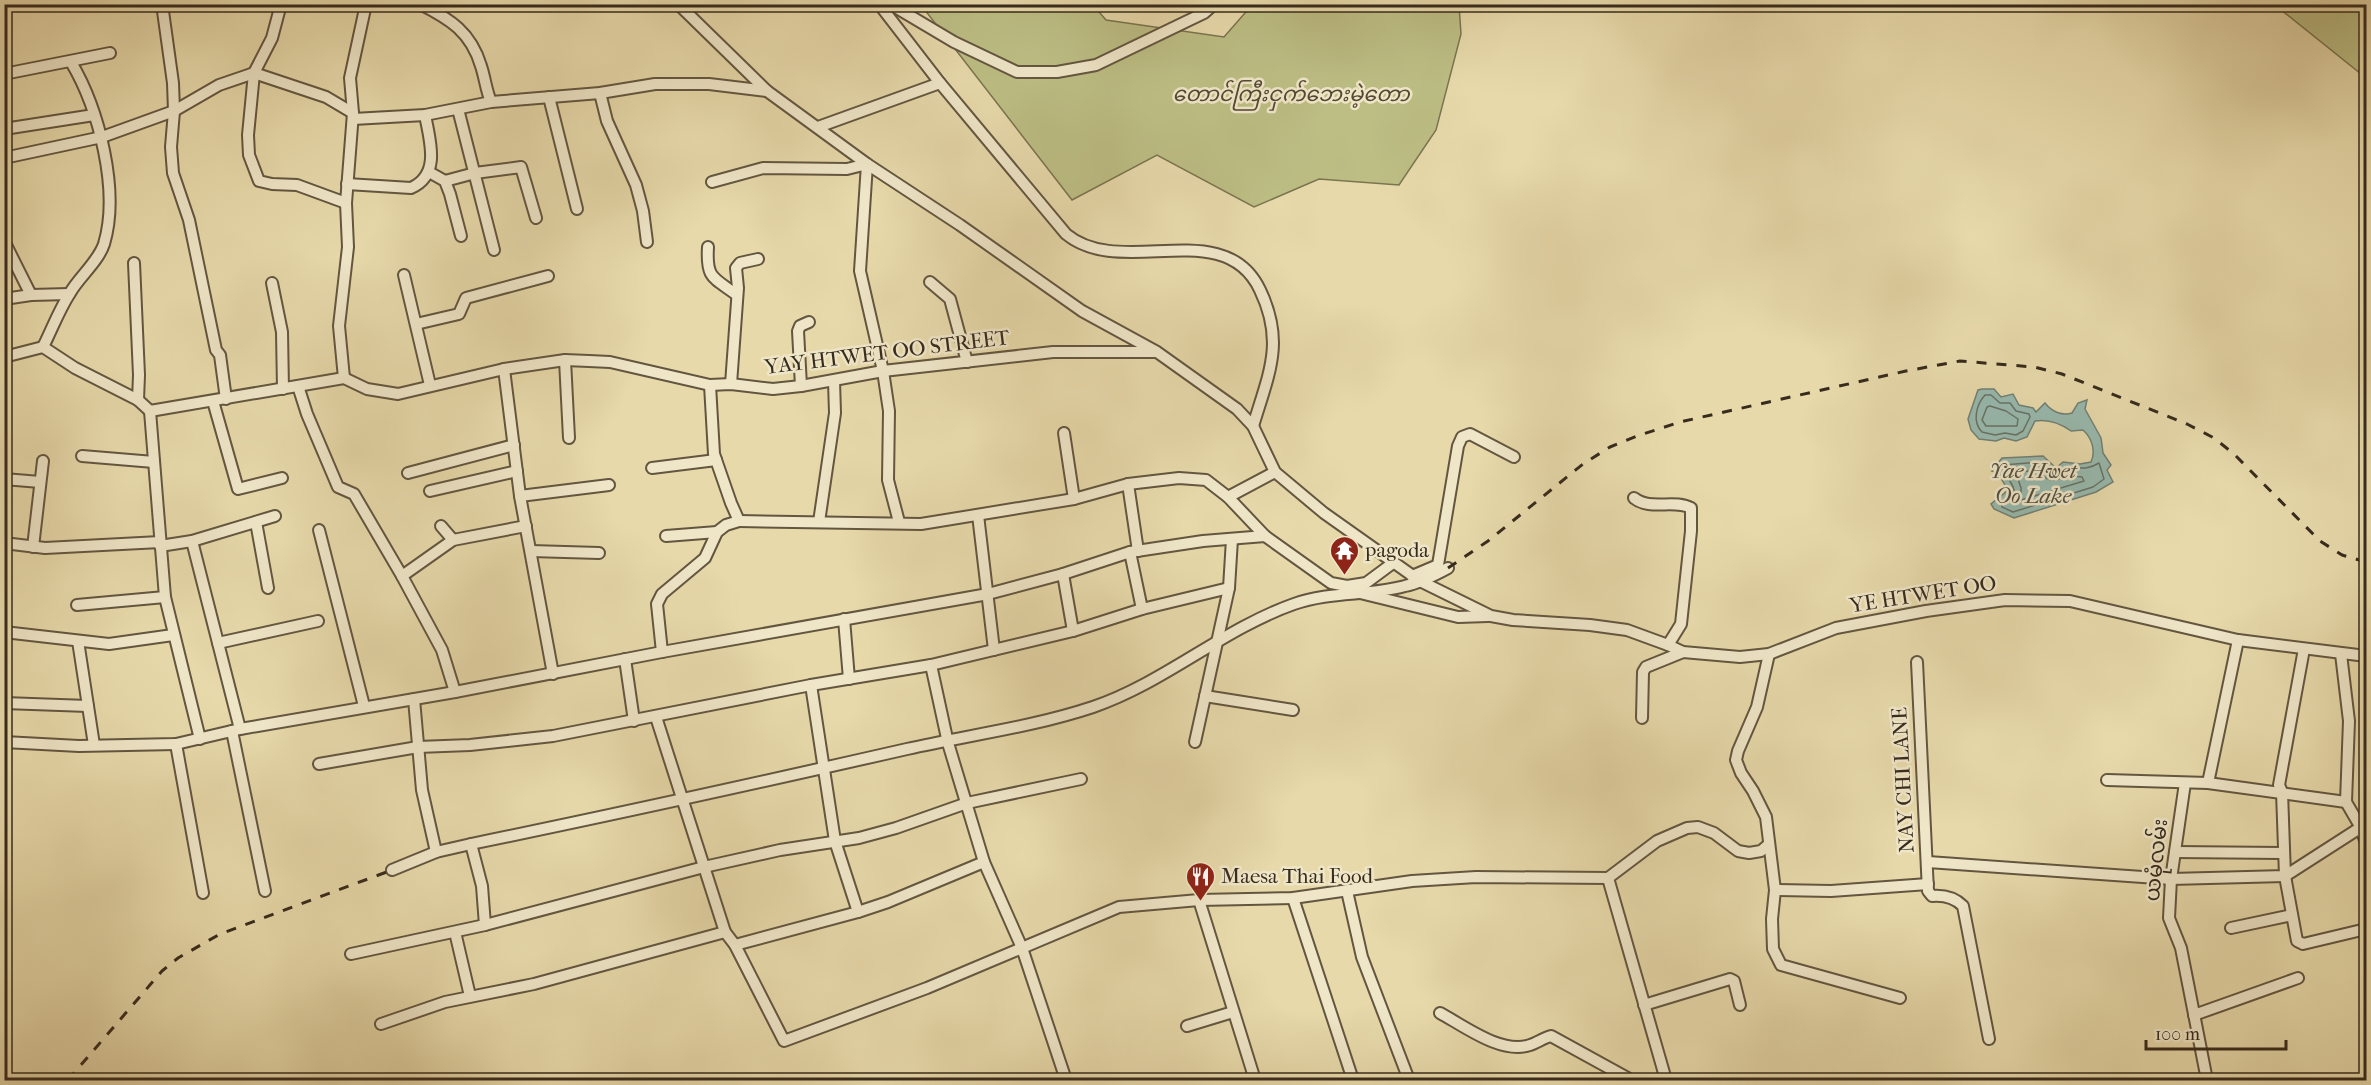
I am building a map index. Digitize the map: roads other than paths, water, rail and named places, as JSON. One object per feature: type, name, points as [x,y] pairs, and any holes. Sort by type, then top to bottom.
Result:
[{"type":"street","points":[[162,4],[173,83],[174,111],[171,147],[173,173],[189,220],[216,350],[220,356],[226,399]]},
{"type":"street","points":[[281,4],[272,38],[254,73],[248,135],[249,155],[260,181],[297,185],[346,203]]},
{"type":"street","points":[[150,411],[344,378],[339,326],[348,247],[346,203],[353,116],[350,78],[366,4]]},
{"type":"street","points":[[420,4],[444,16],[465,33],[481,64],[491,102]]},
{"type":"street","points":[[678,4],[766,91],[867,165],[960,225],[1082,311],[1157,352],[1237,409],[1253,426],[1275,472],[1324,513],[1416,579],[1491,616]]},
{"type":"street","points":[[879,4],[940,83],[1066,234],[1077,243],[1121,254],[1199,250],[1228,258],[1245,267],[1257,284],[1273,325],[1274,348],[1271,366],[1253,426]]},
{"type":"street","points":[[890,4],[954,42],[1017,72],[1057,72],[1096,65],[1204,13],[1214,4]]},
{"type":"street","points":[[4,74],[110,53]]},
{"type":"street","points":[[43,347],[69,294],[103,246],[110,208],[102,137],[88,95],[71,62]]},
{"type":"street","points":[[4,158],[102,137],[174,111],[219,86],[254,73],[326,97],[353,116],[425,115],[491,102],[600,93],[655,84],[709,84],[766,91]]},
{"type":"street","points":[[818,127],[940,83]]},
{"type":"street","points":[[600,93],[607,121],[636,185],[643,211],[647,242]]},
{"type":"street","points":[[549,97],[577,209]]},
{"type":"street","points":[[458,108],[494,250]]},
{"type":"street","points":[[4,129],[94,115]]},
{"type":"street","points":[[347,184],[411,188],[421,184],[429,172],[432,153],[425,115]]},
{"type":"street","points":[[712,182],[763,168],[847,169],[867,165]]},
{"type":"street","points":[[867,165],[860,271],[883,371],[889,411],[888,480],[899,522]]},
{"type":"street","points":[[445,181],[475,173],[522,167],[536,218]]},
{"type":"street","points":[[429,172],[445,181],[461,236]]},
{"type":"street","points":[[4,241],[31,295]]},
{"type":"street","points":[[708,247],[707,263],[710,275],[737,295]]},
{"type":"street","points":[[731,384],[737,295],[736,268],[740,263],[758,259]]},
{"type":"street","points":[[134,263],[138,400]]},
{"type":"street","points":[[405,275],[430,385]]},
{"type":"street","points":[[416,324],[459,314],[466,298],[548,276]]},
{"type":"street","points":[[930,282],[950,299],[967,362]]},
{"type":"street","points":[[272,283],[282,332],[283,389]]},
{"type":"street","points":[[4,298],[69,294]]},
{"type":"street","points":[[801,386],[798,332],[800,326],[809,322]]},
{"type":"street","points":[[4,357],[43,347],[75,368],[138,400],[150,411],[165,597],[200,739]]},
{"type":"street","name":"YAY HTWET OO STREET","points":[[344,378],[367,389],[398,394],[504,369],[565,360],[610,362],[710,385],[731,384],[773,389],[834,381],[883,371],[1053,352],[1157,352]]},
{"type":"street","points":[[565,360],[569,438]]},
{"type":"street","points":[[504,369],[520,496],[553,674]]},
{"type":"street","points":[[819,522],[835,414],[834,381]]},
{"type":"street","points":[[710,385],[716,460],[739,521]]},
{"type":"street","points":[[298,386],[307,414],[338,487],[354,494],[402,576],[442,650],[455,692]]},
{"type":"street","points":[[213,401],[238,489],[282,478]]},
{"type":"street","points":[[1064,434],[1074,499]]},
{"type":"street","points":[[1416,579],[1438,565],[1458,446],[1462,438],[1470,434],[1514,457]]},
{"type":"street","points":[[408,473],[514,445]]},
{"type":"street","points":[[82,456],[154,462]]},
{"type":"street","points":[[33,547],[43,460]]},
{"type":"street","points":[[652,468],[716,460]]},
{"type":"street","points":[[430,491],[517,471]]},
{"type":"street","points":[[1228,497],[1275,472]]},
{"type":"street","points":[[4,478],[40,482]]},
{"type":"street","points":[[662,652],[657,604],[662,594],[705,558],[717,532],[726,525],[739,521],[921,524],[1074,499],[1128,484],[1179,478],[1206,480],[1228,497],[1265,536],[1331,583],[1458,617],[1491,616]]},
{"type":"street","points":[[1128,484],[1142,609]]},
{"type":"street","points":[[520,496],[609,485]]},
{"type":"street","points":[[1634,498],[1644,504],[1685,505],[1691,508],[1691,531],[1681,624],[1668,645]]},
{"type":"street","points":[[978,515],[994,650]]},
{"type":"street","points":[[4,543],[45,548],[192,541],[275,516]]},
{"type":"street","points":[[256,522],[268,588]]},
{"type":"street","points":[[441,526],[453,540]]},
{"type":"street","points":[[402,576],[453,540],[526,526]]},
{"type":"street","points":[[319,530],[364,706]]},
{"type":"street","points":[[666,536],[717,532]]},
{"type":"street","points":[[4,742],[94,745],[176,744],[236,730],[364,706],[455,692],[662,652],[988,594],[1134,552],[1265,536]]},
{"type":"street","points":[[1195,742],[1215,642],[1229,588],[1232,539]]},
{"type":"street","points":[[192,541],[218,643],[265,891]]},
{"type":"street","points":[[531,551],[599,553]]},
{"type":"street","points":[[392,870],[436,852],[683,800],[1053,718],[1093,707],[1147,682],[1215,642],[1293,604],[1352,589],[1366,583],[1393,562]]},
{"type":"street","points":[[1352,589],[1393,589],[1448,568]]},
{"type":"street","points":[[1063,574],[1074,631]]},
{"type":"street","points":[[319,764],[418,747],[470,745],[553,736],[811,685],[931,665],[1074,631],[1142,609],[1229,588]]},
{"type":"street","points":[[77,605],[165,597]]},
{"type":"street","name":"YE HTWET OO","points":[[1491,616],[1627,630],[1683,652],[1740,657],[1768,654],[1836,628],[1926,611],[2005,600],[2070,601],[2238,640],[2367,656]]},
{"type":"street","points":[[844,619],[849,679]]},
{"type":"street","points":[[218,643],[318,621]]},
{"type":"street","points":[[4,632],[110,644],[173,635]]},
{"type":"street","points":[[2208,783],[2238,640]]},
{"type":"street","points":[[78,641],[94,745]]},
{"type":"street","points":[[2304,649],[2279,785],[2282,792],[2284,876],[2292,915],[2300,944],[2367,929]]},
{"type":"street","points":[[1642,718],[1643,672],[1646,667],[1683,652]]},
{"type":"street","points":[[1768,654],[1757,707],[1736,760],[1766,817],[1775,891],[1772,919],[1773,950],[1781,965],[1900,998]]},
{"type":"street","points":[[2341,654],[2349,721],[2346,802],[2363,825],[2367,843]]},
{"type":"street","points":[[625,660],[634,721]]},
{"type":"street","name":"NAY CHI LANE","points":[[1917,662],[1929,890]]},
{"type":"street","points":[[931,665],[947,740],[984,862],[1022,948],[1066,1080]]},
{"type":"street","points":[[811,685],[835,841],[858,912]]},
{"type":"street","points":[[1205,696],[1293,710]]},
{"type":"street","points":[[414,699],[422,790],[436,852]]},
{"type":"street","points":[[4,703],[88,706]]},
{"type":"street","points":[[656,717],[726,932],[735,945],[784,1041],[927,988],[1119,907],[1199,900],[1293,898],[1412,881],[1476,877],[1608,878],[1657,841],[1687,828],[1705,828],[1738,851],[1749,853],[1761,851],[1768,845]]},
{"type":"street","points":[[176,744],[203,892]]},
{"type":"street","points":[[351,954],[485,925],[704,867],[896,828],[967,803],[1081,779]]},
{"type":"street","points":[[2107,780],[2208,783],[2346,802]]},
{"type":"street","name":"ယမုံလမ်း","points":[[2185,783],[2171,879],[2169,918],[2181,948],[2207,1080]]},
{"type":"street","points":[[1928,861],[2171,879],[2284,876],[2363,825]]},
{"type":"street","points":[[471,844],[482,886],[485,925]]},
{"type":"street","points":[[2175,852],[2282,853]]},
{"type":"street","points":[[735,945],[888,902],[984,862]]},
{"type":"street","points":[[1608,878],[1666,1080]]},
{"type":"street","points":[[1775,891],[1929,890],[1957,900],[1963,906],[1989,1039]]},
{"type":"street","points":[[1347,891],[1362,957],[1409,1080]]},
{"type":"street","points":[[1293,898],[1353,1080]]},
{"type":"street","points":[[1199,900],[1255,1080]]},
{"type":"street","points":[[2231,928],[2292,915]]},
{"type":"street","points":[[455,932],[470,996]]},
{"type":"street","points":[[381,1024],[470,996],[534,984],[726,932]]},
{"type":"street","points":[[2194,1015],[2298,978]]},
{"type":"street","points":[[1644,1005],[1730,979],[1734,981],[1740,1005]]},
{"type":"street","points":[[1187,1026],[1233,1012]]},
{"type":"street","points":[[1440,1013],[1510,1048],[1530,1046],[1551,1036],[1631,1080]]},
{"type":"water","name":"Yae Hwet Oo Lake","points":[[1994,389],[2001,397],[2013,394],[2019,405],[2033,408],[2036,412],[2045,403],[2057,412],[2072,413],[2078,403],[2087,400],[2085,409],[2101,438],[2103,453],[2111,465],[2107,470],[2113,482],[2096,492],[2014,518],[1994,509],[1991,504],[2008,490],[1998,473],[1992,471],[2002,458],[2043,456],[2056,468],[2063,462],[2080,464],[2091,462],[2093,449],[2091,441],[2083,430],[2071,431],[2049,421],[2035,421],[2027,437],[2016,441],[2004,438],[1996,441],[1979,439],[1971,430],[1968,419],[1978,390]]},
{"type":"railway","points":[[1448,568],[1488,541],[1583,464],[1610,447],[1637,436],[1680,422],[1960,361],[2034,367],[2062,374],[2187,424],[2214,438],[2234,454],[2320,541],[2342,555],[2366,562]]},
{"type":"railway","points":[[68,1080],[162,971],[178,958],[220,934],[392,870]]},
{"type":"place","name":"pagoda","points":[[1344,576]]},
{"type":"place","name":"Maesa Thai Food","points":[[1200,902]]},
{"type":"park label","name":"တောင်ကြီးငှက်ဘေးမဲ့တော","points":[[1291,94]]}]
